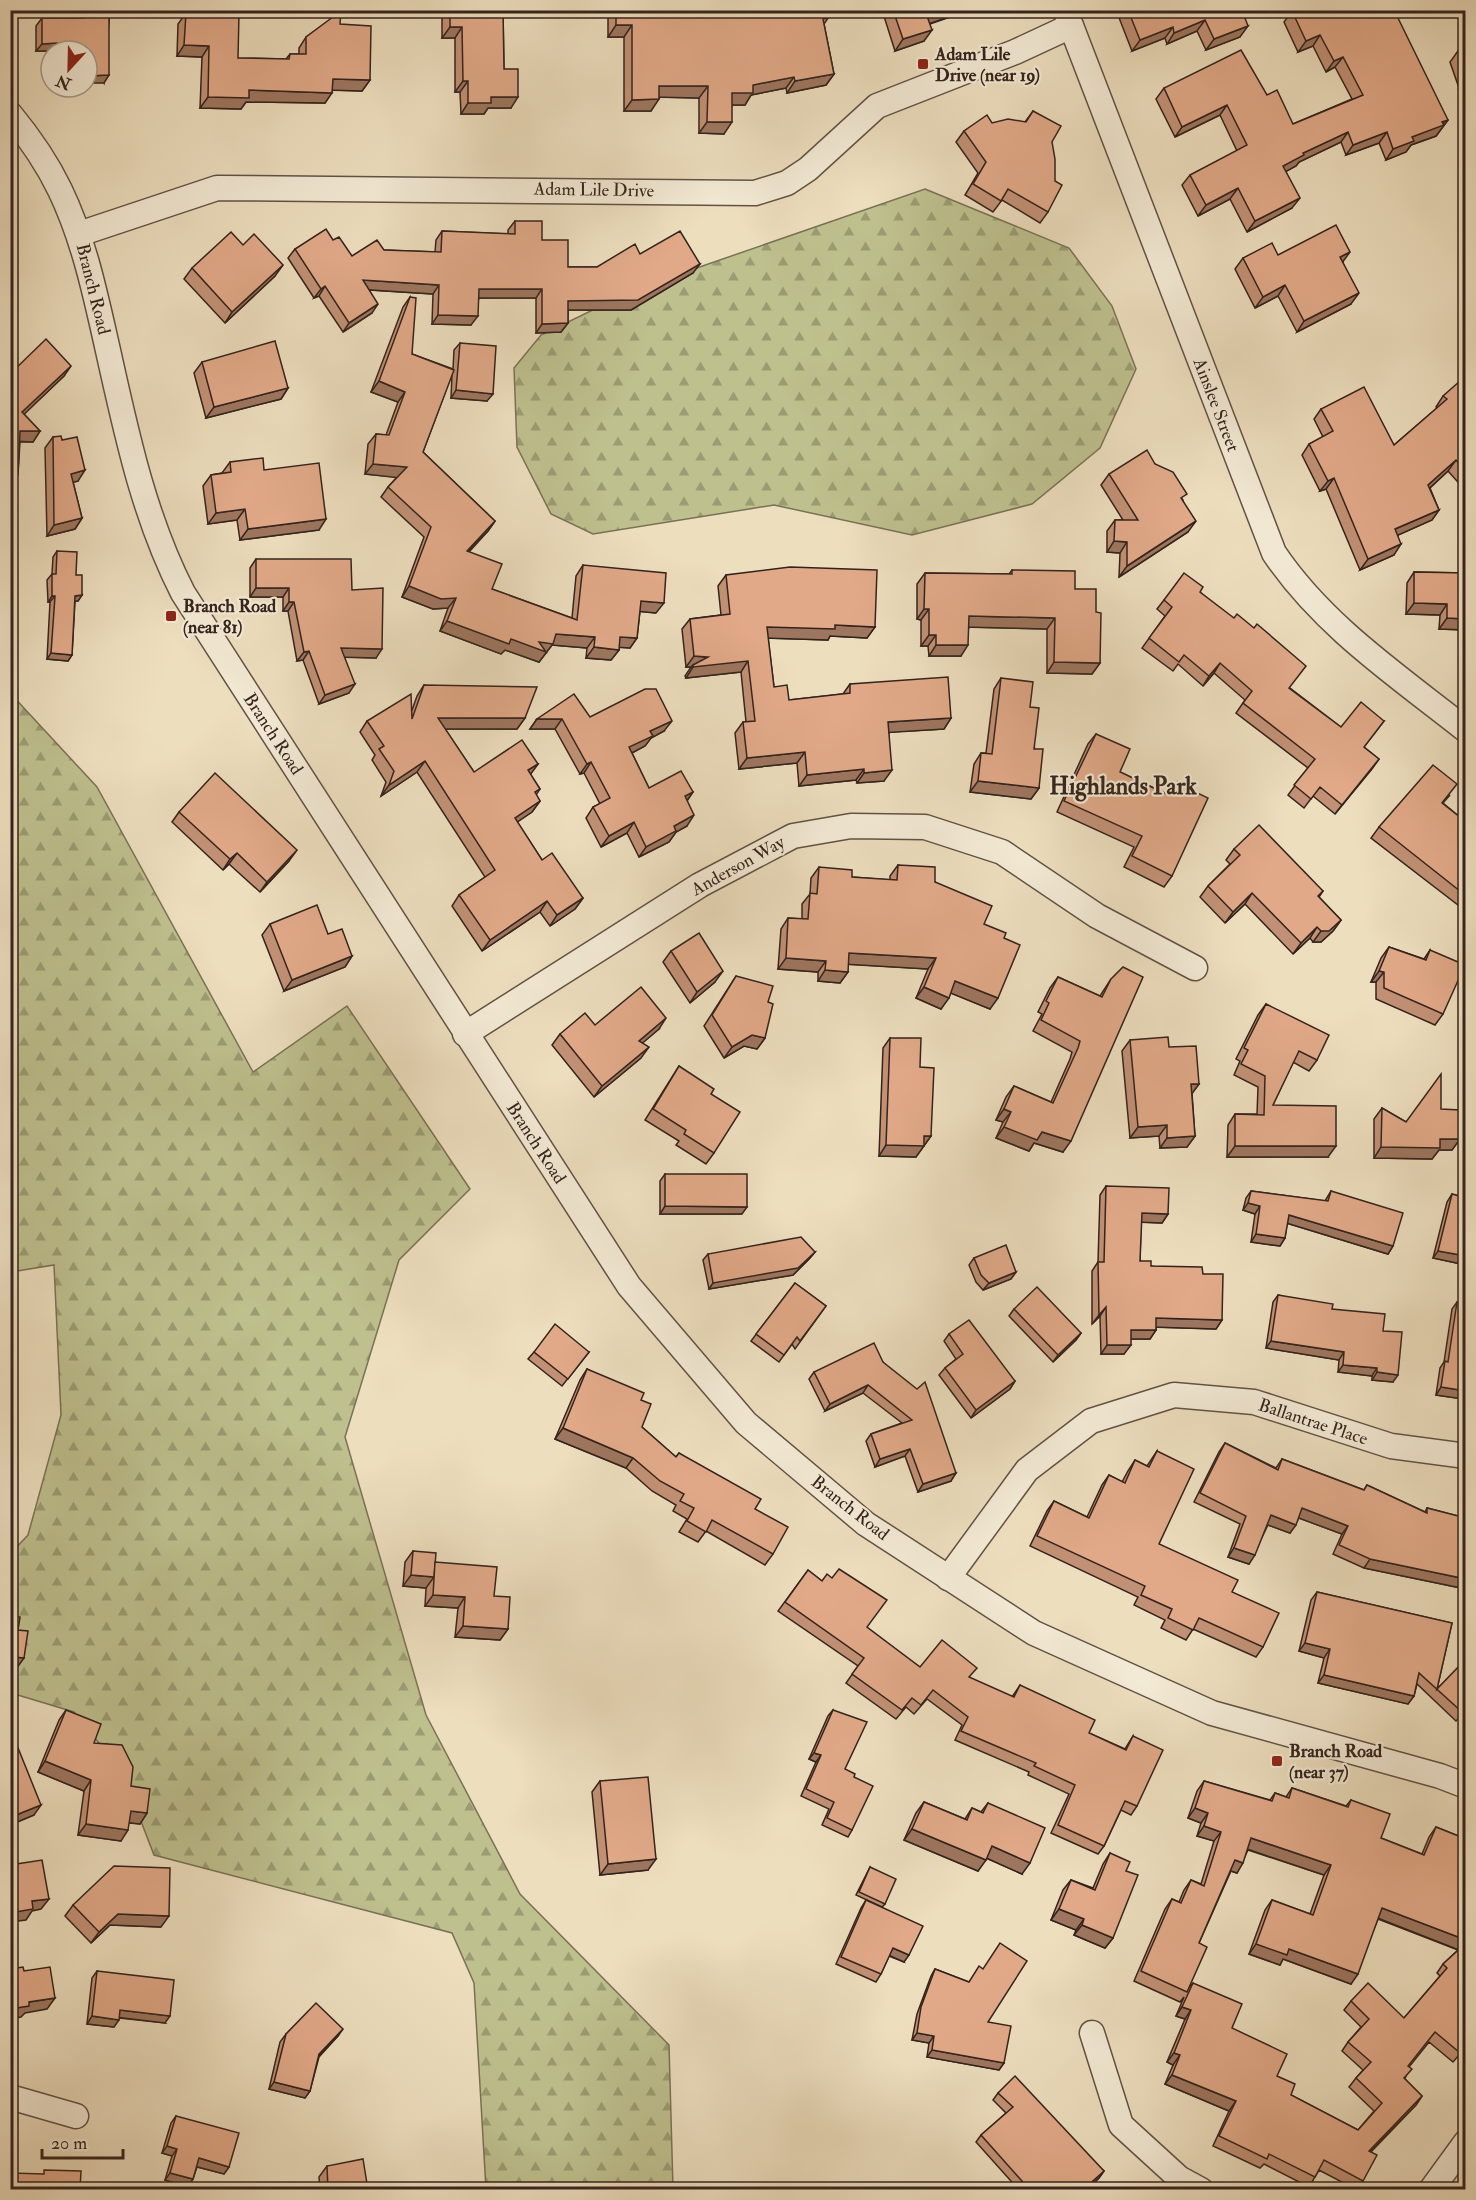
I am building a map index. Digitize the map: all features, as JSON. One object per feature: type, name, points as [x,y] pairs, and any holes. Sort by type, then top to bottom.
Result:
[{"type":"street","name":"Adam Lile Drive","points":[[79,234],[217,188],[755,193],[788,183],[808,169],[877,106],[1015,52],[1068,18]]},
{"type":"street","name":"Ainslee Street","points":[[1068,18],[1274,553],[1329,621],[1466,730]]},
{"type":"street","name":"Branch Road","points":[[10,114],[31,140],[60,189],[79,234],[93,281],[132,455],[164,557],[183,593],[629,1286],[746,1423],[866,1524],[1034,1633],[1212,1713],[1440,1776],[1466,1786]]},
{"type":"street","name":"Anderson Way","points":[[465,1034],[700,885],[793,836],[851,826],[925,827],[1002,852],[1097,916],[1195,968]]},
{"type":"street","name":"Ballantrae Place","points":[[948,1578],[1027,1470],[1091,1421],[1174,1395],[1254,1402],[1391,1446],[1466,1456]]},
{"type":"street","points":[[1092,2033],[1121,2125],[1179,2178],[1201,2190]]},
{"type":"street","points":[[10,2097],[76,2116]]},
{"type":"street","points":[[1431,2190],[1466,2142]]},
{"type":"green space","points":[[925,189],[1069,248],[1112,306],[1136,369],[1100,448],[1032,504],[912,535],[774,505],[593,534],[551,514],[517,447],[514,368],[541,335],[636,289]]},
{"type":"green space","points":[[10,693],[97,787],[253,1072],[347,1006],[470,1189],[399,1260],[345,1437],[426,1715],[520,1894],[669,2045],[673,2189],[486,2189],[474,1983],[452,1933],[154,1855],[122,1772],[74,1712],[11,1693],[11,1553],[28,1535],[61,1415],[54,1265],[11,1272]]},
{"type":"building","points":[[86,10],[110,10],[109,75],[99,75],[99,39],[42,39],[42,18],[84,18]]},
{"type":"building","points":[[450,10],[503,10],[504,69],[518,69],[518,97],[491,97],[491,103],[468,103],[468,81],[463,81],[462,27],[450,27]]},
{"type":"building","points":[[616,10],[827,10],[828,18],[823,19],[834,74],[795,81],[794,77],[753,85],[753,93],[732,93],[732,122],[707,122],[708,86],[659,86],[659,99],[632,100],[632,25],[616,25]]},
{"type":"building","points":[[893,10],[943,10],[927,16],[932,30],[903,39]]},
{"type":"building","points":[[1128,10],[1242,10],[1248,26],[1214,39],[1205,20],[1174,33],[1173,27],[1140,40]]},
{"type":"building","points":[[1293,10],[1389,10],[1392,16],[1396,14],[1448,120],[1442,122],[1444,125],[1412,137],[1414,141],[1393,149],[1387,132],[1353,145],[1348,132],[1303,153],[1304,155],[1283,166],[1300,198],[1255,221],[1238,188],[1206,205],[1190,175],[1247,145],[1227,105],[1182,127],[1164,88],[1241,50],[1267,95],[1277,90],[1293,124],[1363,95],[1343,57],[1334,61],[1320,35],[1306,41]]},
{"type":"building","points":[[341,11],[340,24],[371,26],[370,80],[333,79],[332,93],[249,90],[249,98],[208,97],[209,46],[184,45],[186,13],[239,14],[238,58],[289,59],[290,54],[306,54],[306,37]]},
{"type":"building","points":[[1466,49],[1466,73],[1458,51]]},
{"type":"building","points":[[1033,111],[1061,126],[1052,142],[1055,181],[1062,185],[1048,212],[1008,189],[1001,201],[973,184],[986,162],[964,131],[987,115],[992,123],[1008,119],[1026,122]]},
{"type":"building","points":[[515,221],[542,221],[542,240],[568,240],[568,267],[597,267],[635,244],[640,254],[680,231],[700,264],[638,300],[568,301],[568,323],[542,324],[542,289],[479,289],[478,316],[438,315],[439,285],[363,280],[378,304],[349,323],[325,286],[321,289],[295,249],[326,229],[333,240],[339,237],[352,256],[377,240],[384,250],[441,252],[442,231],[515,234]]},
{"type":"building","points":[[1336,225],[1350,252],[1340,257],[1359,293],[1304,321],[1285,285],[1263,297],[1243,258],[1272,243],[1278,255]]},
{"type":"building","points":[[231,232],[243,245],[254,234],[283,265],[232,312],[192,268]]},
{"type":"building","points":[[10,278],[15,286],[10,288]]},
{"type":"building","points":[[410,297],[416,298],[412,354],[454,370],[423,452],[495,521],[467,551],[502,564],[492,589],[577,620],[583,565],[666,573],[664,603],[641,601],[637,638],[620,637],[619,650],[594,647],[595,637],[556,634],[553,644],[539,642],[546,652],[511,639],[509,644],[447,621],[456,598],[441,599],[409,586],[431,527],[388,487],[407,467],[373,464],[376,434],[389,435],[405,392],[379,381]]},
{"type":"building","points":[[46,339],[71,366],[22,412],[40,431],[20,431],[18,474],[10,465],[10,374]]},
{"type":"building","points":[[275,341],[288,388],[214,407],[202,362]]},
{"type":"building","points":[[460,343],[496,346],[493,394],[456,390]]},
{"type":"building","points":[[1460,381],[1466,388],[1466,472],[1456,460],[1428,485],[1439,510],[1395,529],[1401,544],[1368,559],[1334,478],[1328,481],[1309,444],[1333,431],[1321,409],[1364,387],[1394,445],[1447,399],[1443,396]]},
{"type":"building","points":[[61,436],[62,440],[77,437],[85,470],[71,474],[82,518],[54,525],[53,437]]},
{"type":"building","points":[[1147,450],[1155,464],[1173,472],[1187,494],[1181,498],[1196,521],[1127,566],[1127,542],[1114,541],[1115,520],[1138,520],[1109,474]]},
{"type":"building","points":[[263,458],[264,470],[319,463],[326,519],[248,529],[245,509],[216,513],[211,475],[231,472],[230,462]]},
{"type":"building","points":[[57,551],[77,552],[76,575],[82,575],[82,595],[75,596],[72,655],[51,653],[55,596],[52,596],[52,574],[56,574]]},
{"type":"building","points":[[256,559],[351,559],[352,590],[383,588],[382,649],[341,648],[355,684],[325,695],[309,651],[304,652],[294,602],[289,602],[289,588],[256,588]]},
{"type":"building","points":[[790,567],[877,570],[875,627],[835,625],[835,629],[767,627],[774,687],[787,685],[789,700],[850,693],[850,684],[948,677],[951,718],[888,722],[892,770],[864,773],[864,769],[807,775],[805,752],[747,758],[743,722],[755,721],[748,661],[693,667],[708,657],[694,656],[690,619],[730,614],[726,575]]},
{"type":"building","points":[[1012,570],[1075,571],[1075,589],[1096,589],[1096,612],[1101,613],[1100,663],[1054,662],[1055,618],[969,616],[968,645],[936,645],[936,635],[929,635],[929,609],[924,609],[925,573],[1012,574]]},
{"type":"building","points":[[1414,572],[1466,573],[1466,619],[1447,618],[1447,604],[1414,603]]},
{"type":"building","points":[[1184,573],[1203,587],[1200,592],[1234,618],[1237,614],[1254,628],[1257,624],[1306,666],[1289,688],[1341,727],[1361,702],[1384,721],[1364,747],[1379,759],[1342,805],[1320,787],[1311,799],[1294,785],[1315,759],[1243,703],[1252,691],[1220,663],[1209,676],[1184,655],[1179,662],[1149,638],[1172,607],[1164,600]]},
{"type":"building","points":[[10,582],[14,583],[13,605],[10,605]]},
{"type":"building","points":[[1001,678],[1033,682],[1030,707],[1039,708],[1034,749],[1043,749],[1039,788],[978,781],[981,753],[992,754]]},
{"type":"building","points":[[424,685],[537,687],[525,718],[438,718],[474,772],[522,740],[538,764],[528,770],[540,789],[535,792],[540,801],[515,818],[542,860],[552,853],[583,898],[557,915],[547,901],[490,940],[459,895],[495,870],[425,761],[389,785],[394,771],[379,749],[384,746],[367,721],[411,694],[412,719]]},
{"type":"building","points":[[645,689],[656,689],[672,721],[650,731],[653,736],[629,747],[649,788],[681,771],[693,792],[685,796],[694,815],[674,826],[676,831],[646,847],[634,822],[609,836],[593,807],[610,798],[591,762],[587,764],[562,719],[537,719],[574,694],[590,717]]},
{"type":"building","points":[[1096,734],[1130,749],[1120,772],[1170,796],[1177,783],[1208,798],[1172,876],[1132,856],[1142,836],[1064,801]]},
{"type":"building","points":[[1433,765],[1457,784],[1442,803],[1466,822],[1465,895],[1379,827]]},
{"type":"building","points":[[215,773],[297,850],[267,882],[237,853],[230,859],[179,812]]},
{"type":"building","points":[[1259,825],[1323,891],[1318,896],[1341,920],[1329,931],[1321,931],[1317,927],[1301,943],[1252,893],[1233,912],[1208,886],[1240,855],[1234,849]]},
{"type":"building","points":[[898,865],[935,867],[935,882],[992,906],[984,924],[1006,933],[1004,938],[1020,945],[998,998],[955,981],[949,998],[924,987],[936,958],[849,953],[848,972],[825,970],[826,961],[786,958],[788,918],[808,919],[810,893],[817,894],[819,867],[852,870],[852,877],[897,880]]},
{"type":"building","points":[[317,905],[328,934],[342,929],[352,956],[292,980],[270,924]]},
{"type":"building","points":[[699,933],[723,971],[697,992],[671,951]]},
{"type":"building","points":[[1389,947],[1426,960],[1430,950],[1465,965],[1443,1014],[1384,988],[1384,972],[1379,971]]},
{"type":"building","points":[[1123,967],[1143,977],[1071,1141],[1042,1132],[1037,1140],[1004,1127],[1011,1112],[1004,1109],[1014,1086],[1053,1103],[1078,1048],[1080,1041],[1041,1020],[1049,1003],[1046,1001],[1058,977],[1102,997],[1111,979]]},
{"type":"building","points":[[736,976],[773,986],[768,1002],[773,1004],[765,1038],[752,1035],[732,1047],[712,1015]]},
{"type":"building","points":[[641,987],[666,1018],[639,1041],[649,1047],[602,1086],[560,1034],[585,1013],[595,1025]]},
{"type":"building","points":[[1266,1004],[1329,1035],[1317,1060],[1299,1051],[1273,1105],[1336,1106],[1336,1146],[1235,1146],[1235,1114],[1264,1115],[1265,1076],[1241,1064],[1248,1050],[1244,1048]]},
{"type":"building","points":[[1168,1037],[1169,1047],[1196,1046],[1199,1084],[1191,1084],[1195,1136],[1167,1138],[1167,1125],[1138,1127],[1130,1040]]},
{"type":"building","points":[[890,1038],[921,1038],[920,1067],[934,1068],[931,1136],[924,1136],[924,1146],[886,1145]]},
{"type":"building","points":[[679,1066],[714,1089],[711,1094],[740,1112],[714,1153],[684,1134],[686,1130],[653,1109]]},
{"type":"building","points":[[1441,1074],[1441,1109],[1460,1110],[1460,1139],[1440,1139],[1440,1148],[1381,1147],[1382,1108],[1406,1122]]},
{"type":"building","points":[[665,1174],[747,1174],[747,1207],[665,1206]]},
{"type":"building","points":[[1106,1186],[1169,1188],[1168,1214],[1142,1213],[1140,1261],[1151,1261],[1151,1266],[1202,1267],[1203,1274],[1223,1274],[1222,1320],[1156,1318],[1156,1330],[1131,1330],[1131,1345],[1107,1345],[1106,1307],[1099,1315],[1098,1262],[1104,1262]]},
{"type":"building","points":[[1251,1191],[1328,1201],[1331,1191],[1403,1213],[1393,1246],[1289,1215],[1285,1238],[1256,1234],[1260,1206],[1248,1203]]},
{"type":"building","points":[[1452,1194],[1466,1198],[1466,1256],[1438,1251]]},
{"type":"building","points":[[801,1237],[815,1252],[798,1268],[713,1283],[708,1254]]},
{"type":"building","points":[[1006,1245],[1016,1272],[989,1283],[981,1275],[974,1258]]},
{"type":"building","points":[[795,1283],[826,1306],[800,1341],[797,1337],[784,1355],[756,1334]]},
{"type":"building","points":[[1037,1287],[1081,1333],[1058,1355],[1014,1309]]},
{"type":"building","points":[[1278,1295],[1333,1304],[1332,1309],[1385,1314],[1383,1331],[1402,1332],[1398,1375],[1377,1372],[1377,1368],[1343,1365],[1344,1352],[1271,1341]]},
{"type":"building","points":[[1457,1302],[1466,1303],[1466,1391],[1441,1387],[1445,1361],[1448,1362]]},
{"type":"building","points":[[969,1320],[1015,1381],[976,1410],[945,1368],[963,1354],[949,1334]]},
{"type":"building","points":[[555,1324],[589,1352],[568,1379],[534,1352]]},
{"type":"building","points":[[874,1343],[883,1362],[917,1389],[925,1382],[956,1473],[923,1484],[910,1449],[880,1459],[871,1434],[912,1420],[868,1385],[830,1404],[814,1372]]},
{"type":"building","points":[[587,1369],[644,1393],[641,1400],[651,1404],[642,1427],[676,1457],[679,1453],[761,1499],[755,1509],[788,1527],[773,1554],[712,1520],[706,1532],[687,1521],[694,1508],[680,1501],[684,1494],[660,1481],[633,1458],[563,1428]]},
{"type":"building","points":[[1225,1443],[1278,1470],[1282,1459],[1364,1490],[1367,1485],[1427,1513],[1427,1508],[1466,1518],[1466,1579],[1370,1559],[1339,1545],[1348,1526],[1302,1508],[1296,1525],[1271,1515],[1255,1555],[1234,1548],[1246,1516],[1200,1493]]},
{"type":"building","points":[[1157,1451],[1194,1469],[1159,1544],[1238,1580],[1232,1592],[1279,1613],[1263,1647],[1199,1618],[1193,1630],[1168,1618],[1172,1609],[1141,1595],[1145,1586],[1037,1536],[1054,1501],[1089,1518],[1109,1475],[1125,1483],[1135,1460],[1149,1467]]},
{"type":"building","points":[[413,1551],[436,1553],[434,1577],[411,1575]]},
{"type":"building","points":[[435,1562],[497,1567],[494,1596],[510,1597],[508,1629],[463,1626],[465,1597],[433,1595]]},
{"type":"building","points":[[839,1569],[887,1600],[867,1627],[920,1667],[942,1640],[977,1668],[969,1677],[1014,1697],[1020,1685],[1095,1720],[1089,1733],[1126,1750],[1133,1736],[1163,1750],[1137,1806],[1125,1801],[1104,1846],[1058,1825],[1075,1785],[1034,1766],[1036,1763],[961,1731],[968,1717],[933,1690],[921,1705],[912,1698],[902,1710],[852,1674],[864,1658],[785,1602],[808,1570],[822,1581],[827,1574],[832,1578]]},
{"type":"building","points":[[1317,1592],[1452,1623],[1437,1689],[1466,1659],[1466,1709],[1462,1712],[1419,1673],[1414,1696],[1324,1675],[1330,1649],[1305,1643]]},
{"type":"building","points":[[10,1615],[20,1617],[18,1630],[28,1631],[24,1658],[15,1657],[10,1681]]},
{"type":"building","points":[[66,1710],[101,1724],[94,1743],[122,1745],[133,1767],[131,1786],[150,1789],[147,1813],[131,1811],[128,1830],[86,1824],[91,1780],[45,1761]]},
{"type":"building","points":[[833,1710],[867,1722],[845,1769],[855,1774],[854,1777],[873,1786],[852,1830],[827,1818],[834,1802],[806,1789],[821,1755],[814,1753]]},
{"type":"building","points":[[10,1728],[41,1805],[16,1815],[10,1802]]},
{"type":"building","points":[[648,1777],[656,1859],[608,1864],[600,1781]]},
{"type":"building","points":[[1204,1781],[1272,1801],[1275,1793],[1289,1798],[1292,1788],[1348,1807],[1351,1800],[1390,1814],[1381,1838],[1424,1855],[1436,1827],[1466,1839],[1466,1940],[1382,1908],[1358,1974],[1289,1949],[1287,1955],[1256,1944],[1272,1900],[1313,1915],[1331,1865],[1251,1838],[1243,1863],[1235,1860],[1199,1943],[1207,1947],[1187,1992],[1141,1971],[1172,1899],[1181,1903],[1191,1880],[1204,1886],[1221,1832],[1204,1826],[1208,1813],[1195,1808]]},
{"type":"building","points":[[924,1802],[967,1820],[972,1808],[983,1813],[988,1803],[1045,1828],[1030,1863],[992,1846],[986,1860],[912,1829]]},
{"type":"building","points":[[1110,1853],[1130,1862],[1126,1871],[1138,1875],[1113,1938],[1082,1925],[1084,1919],[1059,1909],[1071,1880],[1095,1890]]},
{"type":"building","points":[[42,1860],[49,1899],[32,1901],[33,1909],[10,1913],[10,1865]]},
{"type":"building","points":[[114,1866],[170,1868],[169,1916],[118,1914],[99,1932],[73,1905]]},
{"type":"building","points":[[870,1867],[896,1879],[885,1904],[859,1892]]},
{"type":"building","points":[[866,1900],[923,1926],[909,1955],[893,1948],[881,1974],[841,1957]]},
{"type":"building","points":[[1000,1943],[1027,1961],[988,2022],[1011,2026],[1004,2063],[932,2050],[934,2036],[917,2033],[921,2007],[935,1969],[969,1982],[979,1966],[983,1969]]},
{"type":"building","points":[[1466,1943],[1466,2045],[1459,2052],[1435,2032],[1408,2066],[1412,2069],[1404,2078],[1422,2096],[1369,2151],[1377,2155],[1363,2181],[1324,2160],[1315,2177],[1269,2154],[1267,2159],[1219,2136],[1236,2101],[1172,2075],[1180,2055],[1174,2053],[1191,2010],[1182,2007],[1193,1983],[1242,2004],[1232,2028],[1287,2054],[1277,2076],[1295,2084],[1291,2095],[1358,2130],[1382,2103],[1356,2078],[1371,2062],[1348,2042],[1369,2019],[1351,2001],[1368,1983],[1404,2018],[1447,1968],[1443,1964]]},
{"type":"building","points":[[23,1967],[24,1971],[50,1967],[55,1998],[29,2002],[29,2006],[10,2009],[10,1969]]},
{"type":"building","points":[[97,1971],[174,1980],[170,2016],[120,2010],[119,2020],[92,2016]]},
{"type":"building","points":[[316,2003],[343,2029],[319,2054],[310,2091],[274,2082],[286,2034]]},
{"type":"building","points":[[1015,2076],[1104,2171],[1085,2188],[1087,2190],[1030,2190],[981,2135],[1013,2107],[998,2093]]},
{"type":"building","points":[[176,2116],[239,2133],[229,2167],[199,2158],[193,2179],[170,2173],[177,2149],[167,2146]]},
{"type":"building","points":[[363,2159],[368,2190],[328,2190],[327,2166]]},
{"type":"building","points":[[44,2170],[81,2171],[80,2190],[10,2190],[10,2173],[44,2174]]},
{"type":"place","name":"Adam Lile Drive (near 19)","points":[[923,64]]},
{"type":"place","name":"Branch Road (near 81)","points":[[171,616]]},
{"type":"place","name":"Branch Road (near 37)","points":[[1277,1761]]},
{"type":"district","name":"Highlands Park","points":[[1123,786]]}]
